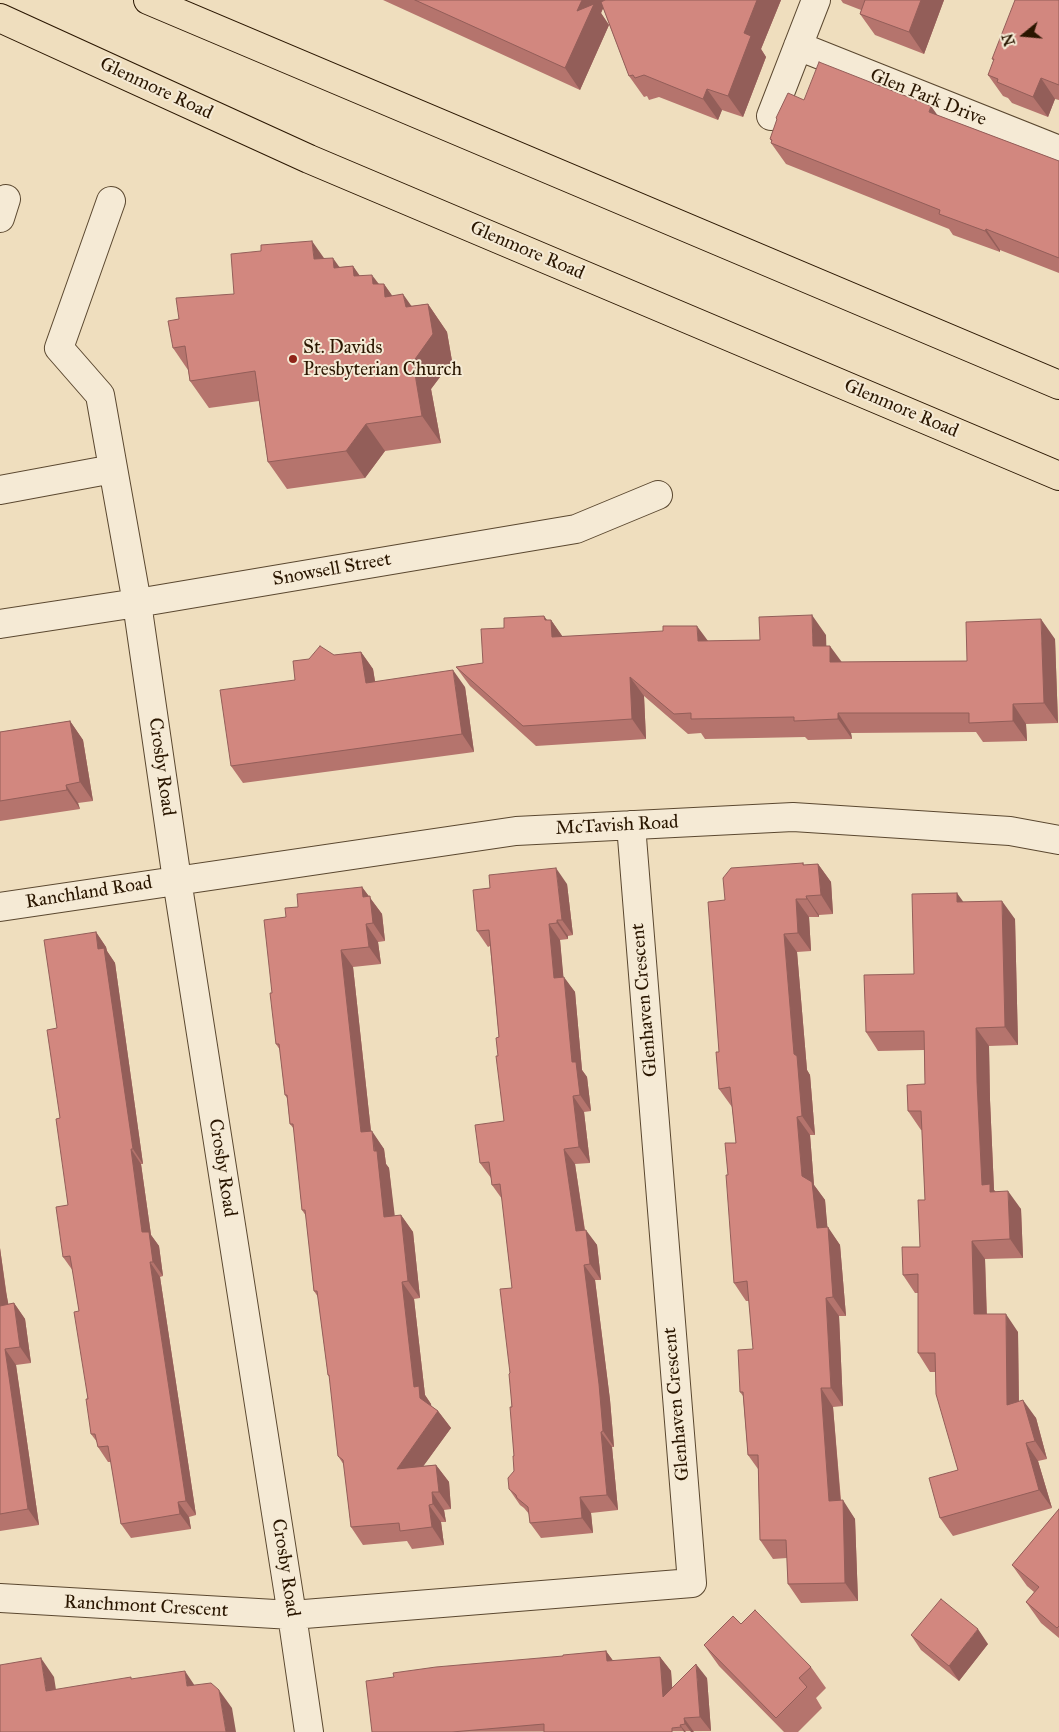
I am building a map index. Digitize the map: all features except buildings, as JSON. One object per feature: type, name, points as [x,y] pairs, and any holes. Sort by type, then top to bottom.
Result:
[{"type":"main road","points":[[148,0],[1059,385]]},
{"type":"main road","name":"Glenmore Road","points":[[0,18],[309,159],[1059,476]]},
{"type":"street","points":[[771,116],[816,0]]},
{"type":"street","name":"Glen Park Drive","points":[[798,46],[1059,150]]},
{"type":"street","name":"Crosby Road","points":[[111,202],[60,348],[100,395],[114,470],[137,603],[177,880],[309,1732]]},
{"type":"street","points":[[0,490],[114,470]]},
{"type":"street","name":"Snowsell Street","points":[[0,624],[137,603],[576,529],[658,495]]},
{"type":"street","name":"McTavish Road","points":[[177,880],[516,831],[631,825],[792,818],[1010,831],[1059,840]]},
{"type":"street","name":"Glenhaven Crescent","points":[[292,1615],[692,1583],[631,825]]},
{"type":"street","name":"Ranchland Road","points":[[0,906],[177,880]]},
{"type":"street","name":"Ranchmont Crescent","points":[[0,1598],[292,1615]]},
{"type":"place","name":"St. Davids Presbyterian Church","points":[[293,359]]}]
